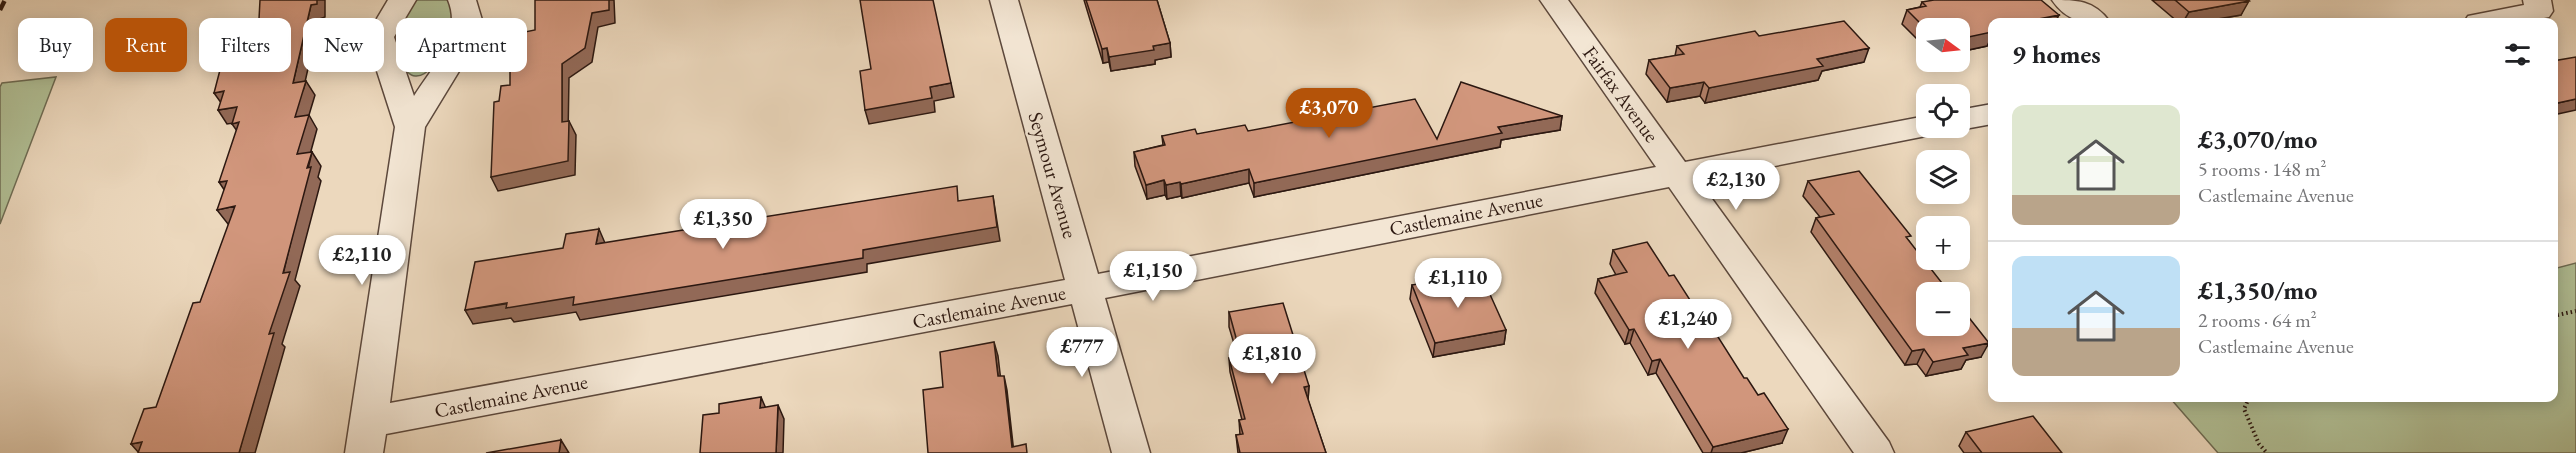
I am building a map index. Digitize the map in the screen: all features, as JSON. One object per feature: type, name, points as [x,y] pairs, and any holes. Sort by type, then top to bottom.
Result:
[{"type":"street","points":[[402,0],[380,37],[410,127]]},
{"type":"street","points":[[367,438],[410,127],[464,40],[469,25],[462,0]]},
{"type":"street","name":"Seymour Avenue","points":[[1004,0],[1131,453]]},
{"type":"street","name":"Fairfax Avenue","points":[[1554,0],[1875,453]]},
{"type":"street","points":[[2066,0],[2091,18]]},
{"type":"street","points":[[2493,18],[2538,6]]},
{"type":"street","points":[[1970,118],[1988,115]]},
{"type":"street","name":"Castlemaine Avenue","points":[[367,438],[1085,289],[1916,128]]},
{"type":"path","points":[[2558,315],[2576,310]]},
{"type":"path","points":[[2247,402],[2244,409],[2259,444],[2267,453]]},
{"type":"green space","points":[[415,0],[449,0],[455,15],[455,18],[403,18]]},
{"type":"green space","points":[[407,72],[426,72],[425,73],[416,76]]},
{"type":"green space","points":[[56,77],[0,224],[0,87],[2,83]]},
{"type":"green space","points":[[2576,263],[2576,453],[2218,453],[2173,402],[2558,402],[2558,268]]},
{"type":"building","points":[[260,0],[317,0],[317,4],[311,5],[308,18],[303,18],[303,40],[293,83],[306,81],[295,117],[309,115],[297,154],[312,152],[307,168],[311,167],[283,273],[290,272],[269,334],[274,333],[239,453],[138,453],[142,442],[131,444],[144,409],[156,407],[193,303],[200,302],[235,206],[217,210],[227,181],[219,182],[239,122],[232,124],[237,107],[218,110],[224,91],[214,93],[219,72],[291,72],[291,18],[259,18]]},
{"type":"building","points":[[535,0],[609,0],[609,10],[592,13],[585,48],[562,64],[562,122],[569,121],[568,161],[491,177],[494,102],[499,101],[501,86],[510,85],[510,72],[527,72],[527,32],[535,30]]},
{"type":"building","points":[[860,0],[933,0],[951,83],[930,87],[932,98],[865,110],[860,71],[871,69]]},
{"type":"building","points":[[1086,0],[1157,0],[1170,43],[1153,46],[1154,50],[1109,57],[1107,48],[1102,49]]},
{"type":"building","points":[[2041,0],[2059,15],[2044,18],[1988,18],[1988,33],[1970,37],[1970,18],[1916,19],[1907,10],[1926,6],[1922,2]]},
{"type":"building","points":[[2175,0],[2247,0],[2249,1],[2189,12]]},
{"type":"building","points":[[1844,21],[1869,48],[1817,59],[1823,66],[1709,88],[1704,82],[1670,88],[1649,60],[1684,54],[1677,46],[1755,31],[1759,36]]},
{"type":"building","points":[[2576,57],[2576,99],[2558,103],[2558,60]]},
{"type":"building","points":[[1461,82],[1562,116],[1498,127],[1502,133],[1254,183],[1249,169],[1181,184],[1180,182],[1166,185],[1164,180],[1146,185],[1134,152],[1165,145],[1162,136],[1195,129],[1197,134],[1245,125],[1248,131],[1415,99],[1437,139]]},
{"type":"building","points":[[1859,171],[1911,236],[1906,237],[1916,250],[1916,270],[1932,270],[1941,282],[1916,282],[1916,336],[1970,336],[1970,319],[1988,343],[1963,348],[1968,355],[1933,362],[1924,349],[1912,351],[1816,218],[1834,214],[1808,181]]},
{"type":"building","points":[[957,186],[958,201],[993,196],[997,227],[863,250],[863,258],[573,305],[574,297],[506,308],[507,303],[465,310],[475,262],[563,248],[566,234],[599,229],[596,244]]},
{"type":"building","points":[[1647,242],[1669,276],[1674,275],[1704,322],[1708,321],[1744,378],[1747,378],[1758,395],[1764,393],[1788,429],[1713,447],[1660,359],[1652,361],[1634,329],[1629,330],[1598,279],[1627,272],[1613,250]]},
{"type":"building","points":[[1460,276],[1464,285],[1484,281],[1506,330],[1435,343],[1412,285]]},
{"type":"building","points":[[1283,303],[1309,386],[1304,387],[1326,453],[1240,453],[1236,435],[1243,434],[1239,420],[1245,419],[1229,358],[1241,356],[1229,312]]},
{"type":"building","points":[[994,342],[998,376],[1004,376],[1012,447],[1026,444],[1027,453],[928,453],[923,390],[943,387],[940,352]]},
{"type":"building","points":[[761,397],[760,408],[778,405],[776,453],[700,453],[703,415],[719,413],[719,404]]},
{"type":"building","points":[[2033,416],[2062,453],[1982,453],[1966,432]]},
{"type":"building","points":[[561,440],[559,453],[486,453]]},
{"type":"railway","points":[[0,10],[5,0]]}]
